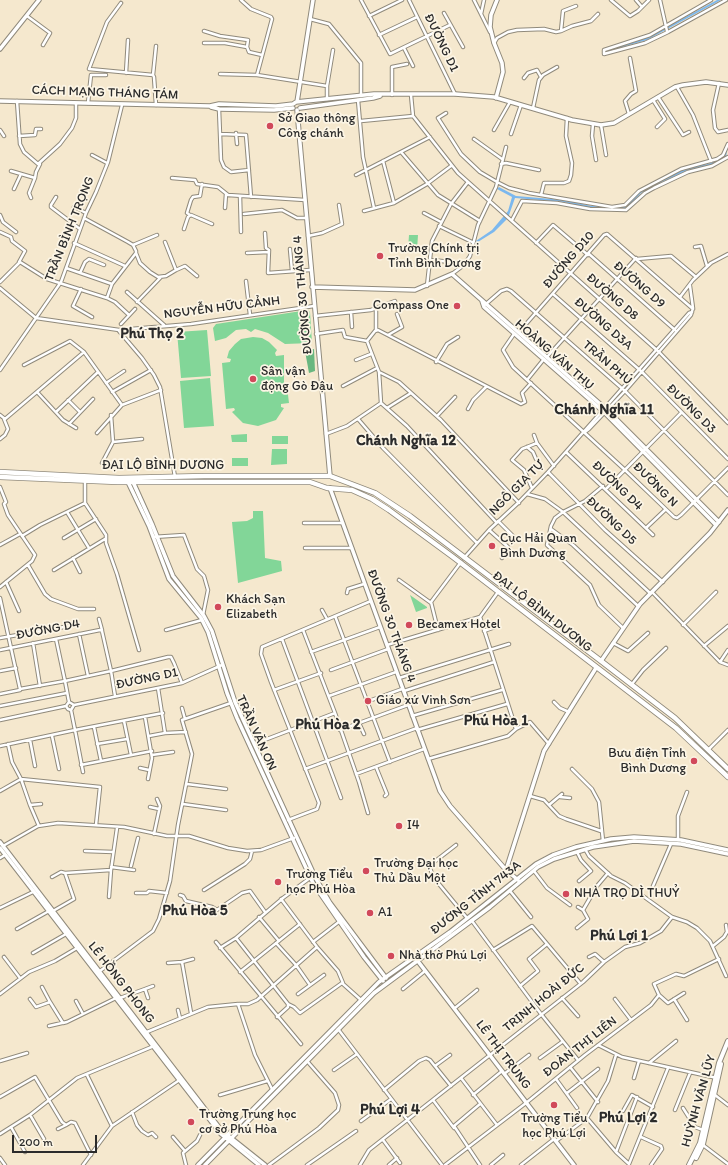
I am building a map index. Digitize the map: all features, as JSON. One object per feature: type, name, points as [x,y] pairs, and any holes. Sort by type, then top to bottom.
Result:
[{"type":"highway","name":"ĐẠI LỘ BÌNH DƯƠNG","points":[[0,472],[120,478],[175,478],[204,476],[329,477],[375,493],[410,516],[498,592],[668,722],[704,753],[728,777]]},
{"type":"highway","name":"ĐẠI LỘ BÌNH DƯƠNG","points":[[0,476],[130,482],[301,481],[327,487],[352,490],[372,499],[462,560],[601,661],[675,718],[709,749],[728,769]]},
{"type":"highway","points":[[329,477],[334,483],[327,487],[323,482],[329,477]]},
{"type":"highway","points":[[596,668],[601,661]]},
{"type":"highway","points":[[704,753],[709,749]]},
{"type":"main road","name":"HUỲNH VĂN LŨY","points":[[689,1165],[701,1144],[703,1130],[728,1041]]},
{"type":"main road","name":"HUỲNH VĂN LŨY","points":[[692,1165],[701,1144],[717,1078],[728,1048]]},
{"type":"street","points":[[1,46],[39,0]]},
{"type":"street","points":[[241,0],[250,9],[271,17],[272,19],[257,75]]},
{"type":"street","name":"ĐƯỜNG 30 THÁNG 4","points":[[313,0],[297,106],[329,477]]},
{"type":"street","points":[[362,0],[390,54],[450,25]]},
{"type":"street","points":[[369,16],[402,0]]},
{"type":"street","name":"ĐƯỜNG D1","points":[[409,0],[455,94]]},
{"type":"street","points":[[474,0],[490,32],[502,63],[503,72],[496,98]]},
{"type":"street","points":[[481,14],[484,0]]},
{"type":"street","points":[[490,32],[490,20],[497,0]]},
{"type":"street","points":[[611,0],[630,16],[638,11],[649,0]]},
{"type":"street","points":[[636,0],[642,7]]},
{"type":"street","points":[[660,0],[667,31]]},
{"type":"street","points":[[711,0],[667,27],[650,35],[604,50],[604,54],[645,43],[726,0]]},
{"type":"street","points":[[121,3],[108,22],[89,69],[153,75]]},
{"type":"street","points":[[562,31],[563,11],[576,6]]},
{"type":"street","points":[[444,13],[463,47]]},
{"type":"street","points":[[494,43],[503,35],[518,30],[544,29],[556,32],[562,31],[572,26],[591,21],[598,14]]},
{"type":"street","points":[[27,16],[50,33],[43,45]]},
{"type":"street","points":[[379,35],[417,17]]},
{"type":"street","points":[[310,19],[329,24],[361,63],[361,96]]},
{"type":"street","points":[[204,31],[220,36],[248,40],[247,47],[249,52],[262,55]]},
{"type":"street","points":[[126,73],[128,40]]},
{"type":"street","points":[[204,43],[225,43],[247,47]]},
{"type":"street","points":[[156,46],[153,75],[156,105]]},
{"type":"street","points":[[404,48],[413,66]]},
{"type":"street","points":[[327,100],[327,86],[333,50]]},
{"type":"street","points":[[629,115],[625,102],[631,94],[636,91],[630,58]]},
{"type":"street","points":[[392,95],[391,68],[407,64]]},
{"type":"street","points":[[541,77],[557,68]]},
{"type":"street","points":[[524,78],[528,73],[537,70],[541,77],[533,109]]},
{"type":"street","points":[[220,74],[257,75],[327,86]]},
{"type":"street","points":[[88,104],[91,75],[106,75]]},
{"type":"street","name":"CÁCH MẠNG THÁNG TÁM","points":[[210,106],[218,109],[274,110],[327,100],[361,96],[455,94],[496,98],[567,118],[601,125],[614,123],[677,87],[690,83],[718,83],[728,85]]},
{"type":"street","points":[[718,83],[713,110],[716,130],[718,132],[728,130]]},
{"type":"street","points":[[677,87],[693,115],[711,162]]},
{"type":"street","points":[[360,121],[413,116],[411,95]]},
{"type":"street","name":"CÁCH MẠNG THÁNG TÁM","points":[[0,101],[122,105],[210,106],[219,104],[297,106],[358,100],[380,96]]},
{"type":"street","points":[[658,97],[683,135],[689,132]]},
{"type":"street","points":[[358,100],[363,157],[374,208]]},
{"type":"street","points":[[653,100],[665,119],[657,127]]},
{"type":"street","points":[[17,101],[20,144],[24,152],[40,164]]},
{"type":"street","points":[[494,130],[505,114],[510,102]]},
{"type":"street","points":[[31,198],[29,193],[40,164],[60,144],[72,128],[76,118],[76,104]]},
{"type":"street","name":"TRẦN BÌNH TRỌNG","points":[[0,370],[61,282],[74,243],[107,163],[117,130],[122,105]]},
{"type":"street","points":[[511,134],[521,105]]},
{"type":"street","points":[[218,109],[221,160],[224,167],[231,172],[249,170]]},
{"type":"street","points":[[446,113],[438,118],[460,154],[480,172],[509,188],[542,196],[599,205],[620,207],[625,205],[649,185],[681,169],[711,162],[723,155],[728,144]]},
{"type":"street","name":"ĐƯỜNG D8","points":[[413,116],[451,166],[570,274],[658,351]]},
{"type":"street","points":[[541,202],[544,183],[564,183],[569,181],[571,176],[572,163],[566,136],[567,118]]},
{"type":"street","points":[[593,124],[592,136],[596,160]]},
{"type":"street","points":[[601,125],[606,156]]},
{"type":"street","points":[[19,136],[34,135],[36,129],[41,128]]},
{"type":"street","points":[[0,130],[4,136]]},
{"type":"street","points":[[220,134],[236,133],[246,135],[251,197]]},
{"type":"street","points":[[236,133],[238,144]]},
{"type":"street","points":[[356,175],[430,137]]},
{"type":"street","points":[[474,139],[502,159]]},
{"type":"street","points":[[312,287],[415,290],[452,274],[464,265],[470,256],[472,242],[480,220],[491,201],[506,147]]},
{"type":"street","points":[[401,152],[438,195],[480,220]]},
{"type":"street","points":[[92,155],[107,163]]},
{"type":"street","points":[[510,219],[522,201],[541,202],[598,210],[626,210],[639,200],[644,193],[688,172],[712,166],[727,158],[723,155]]},
{"type":"street","points":[[384,161],[394,203]]},
{"type":"street","points":[[501,164],[506,163],[539,170]]},
{"type":"street","points":[[364,211],[394,203],[427,184],[451,166]]},
{"type":"street","points":[[11,171],[35,178]]},
{"type":"street","points":[[14,189],[21,174]]},
{"type":"street","points":[[172,178],[195,180],[197,183],[218,187],[226,194],[305,200]]},
{"type":"street","points":[[427,286],[431,260],[430,247],[451,204],[468,182]]},
{"type":"street","points":[[202,184],[200,196],[193,197],[187,213],[212,224]]},
{"type":"street","points":[[225,208],[226,194]]},
{"type":"street","points":[[240,196],[241,232]]},
{"type":"street","points":[[634,196],[639,200]]},
{"type":"street","points":[[56,197],[51,204],[51,207],[80,229]]},
{"type":"street","points":[[308,237],[322,233],[342,224],[339,205]]},
{"type":"street","points":[[598,210],[599,205]]},
{"type":"street","points":[[74,207],[86,213]]},
{"type":"street","points":[[244,214],[282,210],[297,218],[306,218]]},
{"type":"street","points":[[424,213],[441,222]]},
{"type":"street","points":[[0,215],[3,222],[16,232]]},
{"type":"street","points":[[184,229],[190,215]]},
{"type":"street","points":[[84,218],[133,245],[140,263],[155,276],[161,277]]},
{"type":"street","name":"ĐƯỜNG D9","points":[[536,243],[553,225],[676,331]]},
{"type":"street","points":[[439,226],[472,242]]},
{"type":"street","points":[[0,232],[11,237],[25,251],[18,263],[0,282]]},
{"type":"street","points":[[133,245],[157,234]]},
{"type":"street","points":[[265,234],[266,248],[269,252],[268,273],[310,270]]},
{"type":"street","name":"ĐƯỜNG D10","points":[[519,332],[607,234],[680,297],[693,311]]},
{"type":"street","points":[[165,242],[176,270]]},
{"type":"street","points":[[74,243],[125,266]]},
{"type":"street","points":[[695,247],[701,246],[707,267]]},
{"type":"street","points":[[290,249],[292,271]]},
{"type":"street","points":[[247,253],[269,252]]},
{"type":"street","points":[[107,298],[112,284],[136,253]]},
{"type":"street","points":[[680,297],[696,277],[707,267],[719,257],[728,254]]},
{"type":"street","points":[[527,380],[636,258],[671,256],[696,277]]},
{"type":"street","points":[[80,273],[85,262],[89,259],[104,265]]},
{"type":"street","points":[[431,260],[461,263],[464,265]]},
{"type":"street","points":[[18,263],[24,264],[47,279],[61,282],[107,298],[115,302],[129,315]]},
{"type":"street","points":[[137,302],[161,277],[185,266],[198,276]]},
{"type":"street","points":[[66,268],[112,284]]},
{"type":"street","points":[[452,274],[486,305]]},
{"type":"street","points":[[246,281],[250,315]]},
{"type":"street","points":[[690,286],[693,311]]},
{"type":"street","points":[[0,288],[36,318]]},
{"type":"street","points":[[81,289],[73,306],[92,317]]},
{"type":"street","name":"TRẦN PHÚ","points":[[486,305],[499,292],[508,289],[624,390],[728,495]]},
{"type":"street","points":[[127,292],[165,326]]},
{"type":"street","name":"ĐƯỜNG D3A","points":[[553,294],[640,371]]},
{"type":"street","points":[[315,316],[376,309],[395,301]]},
{"type":"street","name":"HOÀNG VĂN THỤ","points":[[486,305],[510,327],[519,332],[528,343]]},
{"type":"street","name":"NGUYỄN HỮU CẢNH","points":[[36,318],[119,330],[165,326],[314,306]]},
{"type":"street","points":[[121,324],[135,309]]},
{"type":"street","points":[[367,341],[376,330],[376,309]]},
{"type":"street","name":"NGÔ GIA TỰ","points":[[431,603],[462,560],[477,543],[497,521],[519,503],[554,466],[624,390],[676,331],[689,313],[693,311]]},
{"type":"street","points":[[351,312],[352,327]]},
{"type":"street","points":[[387,335],[402,327],[397,314]]},
{"type":"street","name":"HOÀNG VĂN THỤ","points":[[510,327],[514,334],[546,358],[605,410],[718,523]]},
{"type":"street","points":[[119,330],[131,343],[151,370],[161,390],[175,478]]},
{"type":"street","points":[[316,334],[343,330],[345,337],[367,341]]},
{"type":"street","points":[[376,330],[436,362],[521,404],[525,402],[522,393],[531,383]]},
{"type":"street","name":"ĐƯỜNG N","points":[[514,334],[503,350],[513,367],[585,432],[665,510],[677,518],[728,468]]},
{"type":"street","points":[[436,362],[447,344],[458,337]]},
{"type":"street","points":[[367,341],[379,372],[381,403],[513,536]]},
{"type":"street","points":[[24,365],[70,342],[84,352],[122,405]]},
{"type":"street","points":[[658,351],[728,423]]},
{"type":"street","points":[[4,419],[38,393],[84,352]]},
{"type":"street","points":[[356,360],[371,354]]},
{"type":"street","points":[[343,386],[377,368]]},
{"type":"street","points":[[112,392],[151,370]]},
{"type":"street","points":[[106,383],[124,371]]},
{"type":"street","name":"ĐƯỜNG D3","points":[[640,371],[728,459]]},
{"type":"street","points":[[56,412],[98,372]]},
{"type":"street","points":[[379,372],[386,374],[399,382],[437,416],[519,503]]},
{"type":"street","points":[[468,409],[473,400],[486,387]]},
{"type":"street","points":[[97,433],[111,415],[122,405],[161,390]]},
{"type":"street","points":[[38,393],[69,424],[76,428]]},
{"type":"street","points":[[387,408],[411,393]]},
{"type":"street","points":[[437,416],[455,397]]},
{"type":"street","points":[[69,424],[93,399]]},
{"type":"street","points":[[68,400],[80,412]]},
{"type":"street","points":[[326,434],[340,430],[381,403]]},
{"type":"street","points":[[606,489],[681,413]]},
{"type":"street","points":[[0,415],[4,419],[8,429],[5,435],[0,439]]},
{"type":"street","points":[[102,463],[113,442],[111,415]]},
{"type":"street","points":[[358,419],[383,448],[477,543]]},
{"type":"street","points":[[534,435],[537,443],[554,466]]},
{"type":"street","points":[[113,442],[142,439]]},
{"type":"street","points":[[532,488],[524,470],[512,460],[514,456],[527,446],[537,443]]},
{"type":"street","points":[[527,446],[533,452],[536,459]]},
{"type":"street","name":"ĐƯỜNG D4","points":[[566,452],[653,535]]},
{"type":"street","name":"ĐƯỜNG D5","points":[[548,472],[652,574],[663,582]]},
{"type":"street","points":[[85,480],[85,503],[104,532],[139,650]]},
{"type":"street","name":"TRẦN VĂN ƠN","points":[[130,482],[176,582],[203,615],[212,631],[231,703],[311,878],[323,899],[341,920]]},
{"type":"street","points":[[603,486],[579,504],[555,518],[547,542],[548,546],[590,585],[599,605],[623,628]]},
{"type":"street","points":[[0,487],[6,502],[4,504],[21,535],[35,555],[28,564],[0,587]]},
{"type":"street","name":"ĐƯỜNG 30 THÁNG 4","points":[[327,487],[343,523],[424,749],[444,799],[506,870],[520,883]]},
{"type":"street","points":[[527,494],[545,498],[563,512],[651,593],[720,662],[728,665]]},
{"type":"street","points":[[0,545],[85,503]]},
{"type":"street","points":[[0,505],[4,504]]},
{"type":"street","points":[[646,528],[665,510]]},
{"type":"street","points":[[601,661],[638,606],[663,582],[718,523],[728,510]]},
{"type":"street","points":[[67,512],[89,548]]},
{"type":"street","points":[[64,538],[96,519]]},
{"type":"street","points":[[304,523],[343,523]]},
{"type":"street","points":[[551,529],[556,535],[573,545],[638,606]]},
{"type":"street","points":[[489,530],[508,548],[502,558]]},
{"type":"street","points":[[155,536],[170,537],[184,535],[197,569],[204,576],[208,590],[203,615]]},
{"type":"street","name":"TRẦN VĂN ƠN","points":[[155,536],[169,579],[202,620],[208,632],[235,702],[288,820],[294,838],[322,890],[341,920],[385,981]]},
{"type":"street","points":[[54,570],[105,539]]},
{"type":"street","points":[[305,548],[352,548]]},
{"type":"street","points":[[73,558],[80,572]]},
{"type":"street","points":[[28,564],[45,594],[51,599],[78,609],[94,609]]},
{"type":"street","points":[[399,580],[431,603],[438,630]]},
{"type":"street","points":[[6,582],[19,611]]},
{"type":"street","points":[[347,593],[348,589],[365,584]]},
{"type":"street","points":[[331,670],[387,647],[480,617],[498,592]]},
{"type":"street","points":[[683,625],[716,592]]},
{"type":"street","points":[[0,598],[21,690]]},
{"type":"street","points":[[288,820],[319,808],[319,803],[274,690],[261,650],[263,646],[281,638],[289,637],[327,619],[371,601]]},
{"type":"street","points":[[322,610],[327,619]]},
{"type":"street","points":[[335,616],[372,718],[390,762]]},
{"type":"street","points":[[480,617],[502,690],[516,729]]},
{"type":"street","points":[[99,619],[115,696]]},
{"type":"street","points":[[166,630],[202,620]]},
{"type":"street","points":[[0,638],[70,626]]},
{"type":"street","points":[[484,631],[498,626]]},
{"type":"street","points":[[704,646],[728,626]]},
{"type":"street","points":[[312,652],[380,627]]},
{"type":"street","name":"ĐƯỜNG D4","points":[[0,650],[101,630]]},
{"type":"street","points":[[303,630],[321,673],[368,813]]},
{"type":"street","points":[[613,643],[628,651],[648,633]]},
{"type":"street","points":[[79,634],[88,676]]},
{"type":"street","points":[[281,638],[340,798]]},
{"type":"street","points":[[0,720],[66,706],[69,702],[56,639]]},
{"type":"street","points":[[34,643],[40,686]]},
{"type":"street","points":[[399,678],[509,644]]},
{"type":"street","points":[[632,685],[647,665],[666,648]]},
{"type":"street","points":[[720,662],[728,650]]},
{"type":"street","points":[[0,694],[171,657],[182,683]]},
{"type":"street","points":[[366,702],[494,662]]},
{"type":"street","name":"ĐƯỜNG D1","points":[[74,705],[182,683],[221,666]]},
{"type":"street","points":[[0,671],[16,668]]},
{"type":"street","points":[[506,870],[540,763],[549,744],[596,668]]},
{"type":"street","points":[[329,696],[396,672]]},
{"type":"street","points":[[274,690],[321,673]]},
{"type":"street","points":[[158,688],[165,733]]},
{"type":"street","points":[[412,716],[502,690]]},
{"type":"street","points":[[0,706],[68,693]]},
{"type":"street","points":[[69,702],[74,705],[71,710],[83,772]]},
{"type":"street","points":[[554,702],[560,708],[569,712]]},
{"type":"street","points":[[100,971],[153,931],[159,919],[167,893],[178,825],[192,754],[182,720],[231,703]]},
{"type":"street","points":[[305,769],[417,729],[507,704]]},
{"type":"street","points":[[340,730],[408,705]]},
{"type":"street","points":[[66,706],[71,710]]},
{"type":"street","points":[[182,708],[185,719]]},
{"type":"street","points":[[0,746],[163,713]]},
{"type":"street","points":[[253,744],[335,713]]},
{"type":"street","points":[[145,717],[152,751],[148,779]]},
{"type":"street","points":[[124,721],[131,755]]},
{"type":"street","points":[[428,759],[508,736],[516,729],[530,722],[549,744]]},
{"type":"street","points":[[359,723],[364,734]]},
{"type":"street","points":[[94,727],[101,761]]},
{"type":"street","points":[[709,749],[728,730]]},
{"type":"street","points":[[149,736],[165,733],[186,732]]},
{"type":"street","points":[[52,736],[59,769]]},
{"type":"street","points":[[97,744],[127,739]]},
{"type":"street","points":[[30,740],[35,766]]},
{"type":"street","points":[[8,744],[12,762],[21,779],[39,826]]},
{"type":"street","points":[[356,774],[424,749]]},
{"type":"street","points":[[81,765],[152,751]]},
{"type":"street","points":[[152,755],[173,752]]},
{"type":"street","points":[[376,767],[387,794],[385,796]]},
{"type":"street","points":[[140,768],[149,770]]},
{"type":"street","points":[[572,769],[592,790],[599,802],[603,841]]},
{"type":"street","points":[[0,791],[21,779],[100,787],[96,825]]},
{"type":"street","points":[[187,784],[226,789]]},
{"type":"street","points":[[678,840],[678,816],[687,792]]},
{"type":"street","points":[[529,796],[544,800],[566,819],[601,831]]},
{"type":"street","points":[[549,805],[561,796],[570,798]]},
{"type":"street","points":[[154,834],[160,802],[157,799]]},
{"type":"street","points":[[30,805],[41,804]]},
{"type":"street","points":[[183,804],[226,810]]},
{"type":"street","points":[[150,807],[159,809]]},
{"type":"street","points":[[1,845],[39,826],[58,823],[96,825],[117,828],[124,827],[154,834],[177,837],[189,836],[228,848],[252,851],[272,847],[294,838]]},
{"type":"street","points":[[109,897],[111,868],[117,828]]},
{"type":"street","name":"ĐƯỜNG TỈNH 743A","points":[[205,1165],[307,1062],[361,1000],[536,864],[553,855],[603,841],[634,837],[678,840],[728,850]]},
{"type":"street","points":[[131,866],[138,838]]},
{"type":"street","name":"ĐƯỜNG TỈNH 743A","points":[[416,958],[472,921],[534,870],[554,859],[577,851],[611,843],[634,841],[671,843],[728,854]]},
{"type":"street","points":[[653,886],[662,868],[671,843]]},
{"type":"street","name":"LÊ HỒNG PHONG","points":[[1,845],[5,855],[100,971],[118,998],[147,1032],[155,1046]]},
{"type":"street","name":"LÊ HỒNG PHONG","points":[[1,845],[66,933],[226,1137],[230,1140]]},
{"type":"street","points":[[456,845],[428,866],[434,878],[467,918]]},
{"type":"street","points":[[585,849],[589,856],[608,873],[672,917],[687,922],[697,928],[713,946],[726,976]]},
{"type":"street","points":[[85,851],[113,852]]},
{"type":"street","points":[[204,890],[245,864],[250,859],[252,851]]},
{"type":"street","points":[[577,851],[582,860],[591,870],[579,881]]},
{"type":"street","points":[[0,858],[5,855]]},
{"type":"street","points":[[52,877],[61,872],[65,873],[111,868],[134,870]]},
{"type":"street","points":[[534,870],[547,888],[570,905]]},
{"type":"street","points":[[17,929],[74,899],[65,873]]},
{"type":"street","points":[[583,910],[597,886],[608,873]]},
{"type":"street","points":[[220,948],[236,938],[281,899],[311,878]]},
{"type":"street","points":[[180,895],[183,896],[186,901],[212,907],[217,910],[242,893],[250,890],[265,912]]},
{"type":"street","points":[[0,908],[34,891]]},
{"type":"street","points":[[136,893],[147,893],[149,891],[167,893]]},
{"type":"street","points":[[510,891],[531,917]]},
{"type":"street","points":[[281,899],[313,942],[338,971],[343,983],[361,1000]]},
{"type":"street","points":[[578,907],[583,910],[588,919],[578,928]]},
{"type":"street","points":[[259,917],[310,985]]},
{"type":"street","name":"TRỊNH HOÀI ĐỨC","points":[[360,1165],[369,1150],[562,998],[604,962],[625,947],[640,944],[660,931],[672,917]]},
{"type":"street","points":[[313,942],[341,920]]},
{"type":"street","points":[[472,921],[562,1042],[578,1061]]},
{"type":"street","points":[[240,972],[300,924]]},
{"type":"street","points":[[713,946],[724,937],[727,932],[726,925]]},
{"type":"street","points":[[493,950],[532,926],[580,983]]},
{"type":"street","points":[[33,953],[66,933]]},
{"type":"street","points":[[236,938],[288,1004],[300,1013],[343,983]]},
{"type":"street","points":[[216,942],[301,1044]]},
{"type":"street","points":[[520,986],[538,971],[529,959],[547,944]]},
{"type":"street","points":[[147,1032],[208,1007],[248,1004],[261,996],[317,947]]},
{"type":"street","points":[[0,994],[20,978],[78,948]]},
{"type":"street","points":[[589,957],[596,954],[604,962]]},
{"type":"street","points":[[4,957],[20,978]]},
{"type":"street","name":"LÊ THỊ TRUNG","points":[[416,958],[574,1165]]},
{"type":"street","points":[[168,963],[182,962],[193,959]]},
{"type":"street","points":[[684,993],[667,1003],[659,995],[654,984],[676,974],[684,976],[719,959]]},
{"type":"street","points":[[182,962],[191,1013]]},
{"type":"street","points":[[403,989],[426,970]]},
{"type":"street","points":[[298,994],[324,975]]},
{"type":"street","name":"ĐƯỜNG TỈNH 743A","points":[[198,1165],[385,981]]},
{"type":"street","points":[[49,1026],[83,1014],[118,998],[153,986]]},
{"type":"street","points":[[42,987],[63,1022]]},
{"type":"street","points":[[145,989],[148,998]]},
{"type":"street","points":[[454,1008],[477,990]]},
{"type":"street","name":"ĐOÀN THỊ LIÊN","points":[[445,1165],[651,1005],[659,995]]},
{"type":"street","points":[[562,998],[578,1016]]},
{"type":"street","points":[[30,999],[36,1007],[50,1002]]},
{"type":"street","points":[[615,999],[631,1020]]},
{"type":"street","points":[[674,999],[687,1020]]},
{"type":"street","points":[[76,1001],[83,1014]]},
{"type":"street","points":[[238,1004],[255,1055],[267,1081],[273,1090]]},
{"type":"street","points":[[277,1017],[288,1007],[288,1004]]},
{"type":"street","points":[[178,1010],[180,1018]]},
{"type":"street","points":[[337,1028],[442,1165]]},
{"type":"street","points":[[648,1064],[676,1041]]},
{"type":"street","points":[[540,1058],[562,1042]]},
{"type":"street","points":[[598,1045],[616,1055],[639,1062],[717,1078]]},
{"type":"street","points":[[1,1132],[30,1115],[77,1078],[155,1046]]},
{"type":"street","points":[[0,1061],[27,1052]]},
{"type":"street","points":[[334,1070],[357,1054]]},
{"type":"street","points":[[435,1066],[450,1055]]},
{"type":"street","points":[[473,1095],[503,1072],[529,1055]]},
{"type":"street","points":[[521,1165],[587,1118],[590,1111],[598,1102],[608,1081],[616,1055]]},
{"type":"street","points":[[384,1090],[419,1061],[426,1058],[428,1058],[435,1066],[450,1086]]},
{"type":"street","points":[[230,1140],[267,1165],[319,1128],[338,1110],[339,1105],[335,1093],[307,1062]]},
{"type":"street","points":[[634,1078],[639,1062]]},
{"type":"street","points":[[570,1067],[598,1102]]},
{"type":"street","points":[[587,1118],[616,1152],[629,1164],[668,1068]]},
{"type":"street","points":[[567,1094],[598,1069]]},
{"type":"street","points":[[675,1110],[690,1073]]},
{"type":"street","points":[[87,1075],[112,1126]]},
{"type":"street","points":[[0,1097],[35,1077],[50,1099],[62,1122],[66,1124]]},
{"type":"street","points":[[461,1078],[497,1125]]},
{"type":"street","points":[[83,1165],[112,1126],[181,1079]]},
{"type":"street","points":[[556,1079],[577,1108]]},
{"type":"street","points":[[220,1096],[267,1081]]},
{"type":"street","points":[[623,1111],[631,1095],[653,1107]]},
{"type":"street","points":[[714,1095],[728,1105]]},
{"type":"street","points":[[616,1152],[637,1097]]},
{"type":"street","points":[[361,1121],[391,1098]]},
{"type":"street","points":[[433,1100],[480,1165]]},
{"type":"street","points":[[454,1128],[455,1124],[480,1104]]},
{"type":"street","points":[[683,1108],[695,1127],[703,1130]]},
{"type":"street","points":[[132,1112],[137,1125],[142,1131],[148,1135],[152,1133],[156,1137]]},
{"type":"street","points":[[30,1115],[44,1139]]},
{"type":"street","points":[[58,1129],[71,1122],[75,1123],[91,1155]]},
{"type":"street","points":[[11,1127],[25,1152]]},
{"type":"street","points":[[307,1165],[356,1130]]},
{"type":"street","points":[[186,1165],[183,1154],[185,1150],[196,1141],[200,1134]]},
{"type":"street","points":[[173,1137],[185,1150]]},
{"type":"street","points":[[641,1137],[661,1146],[662,1149],[651,1165]]},
{"type":"street","points":[[230,1140],[259,1165]]},
{"type":"street","points":[[383,1140],[400,1163]]},
{"type":"street","points":[[701,1144],[728,1164]]},
{"type":"street","points":[[491,1165],[503,1155]]},
{"type":"street","points":[[0,1158],[5,1165]]},
{"type":"street","points":[[389,1165],[397,1158]]},
{"type":"green space","points":[[409,235],[418,235],[417,250],[408,249]]},
{"type":"green space","points":[[308,310],[310,312],[312,343],[285,344],[268,333],[255,329],[251,332],[246,329],[236,330],[226,338],[215,341],[213,328],[216,324]]},
{"type":"green space","points":[[207,330],[211,376],[181,378],[177,332]]},
{"type":"green space","name":"Sân vận động Gò Đậu","points":[[253,337],[262,338],[269,342],[277,350],[275,353],[276,356],[284,355],[284,387],[288,395],[289,403],[281,404],[281,407],[284,408],[276,420],[258,426],[243,423],[232,412],[235,410],[234,408],[226,409],[222,363],[230,362],[231,359],[227,358],[229,351],[235,344],[241,339]]},
{"type":"green space","points":[[314,349],[315,371],[309,373],[305,351]]},
{"type":"green space","points":[[210,378],[214,426],[184,428],[180,381]]},
{"type":"green space","points":[[247,434],[247,442],[232,442],[231,435]]},
{"type":"green space","points":[[272,436],[288,436],[288,444],[272,444]]},
{"type":"green space","points":[[272,449],[287,449],[287,464],[271,465]]},
{"type":"green space","points":[[232,458],[248,458],[248,466],[232,466]]},
{"type":"green space","points":[[253,511],[263,511],[265,558],[281,561],[282,571],[238,583],[232,522],[247,521],[253,518]]},
{"type":"green space","points":[[410,595],[427,607],[427,608],[416,612]]},
{"type":"water","points":[[717,0],[721,0],[647,40],[605,52],[656,33]]},
{"type":"water","points":[[728,145],[726,157],[714,164],[688,170],[662,182],[641,193],[630,205],[622,210],[591,209],[564,202],[515,198],[508,218],[494,232],[467,247],[492,230],[508,211],[512,197],[497,189],[499,187],[516,196],[564,200],[591,206],[622,207],[640,191],[678,171],[688,167],[708,164],[721,158]]},
{"type":"place","name":"Sở Giao thông Công chánh","points":[[270,126]]},
{"type":"place","name":"Trường Chính trị Tỉnh Bình Dương","points":[[380,256]]},
{"type":"place","name":"Compass One","points":[[457,306]]},
{"type":"place","name":"Sân vận động Gò Đậu","points":[[253,379]]},
{"type":"place","name":"Cục Hải Quan Bình Dương","points":[[492,546]]},
{"type":"place","name":"Khách Sạn Elizabeth","points":[[218,607]]},
{"type":"place","name":"Becamex Hotel","points":[[409,625]]},
{"type":"place","name":"Giáo xứ Vinh Sơn","points":[[368,701]]},
{"type":"place","name":"Bưu điện Tỉnh Bình Dương","points":[[694,761]]},
{"type":"place","name":"I4","points":[[399,826]]},
{"type":"place","name":"Trường Đại học Thủ Dầu Một","points":[[366,871]]},
{"type":"place","name":"Trường Tiểu học Phú Hòa","points":[[278,882]]},
{"type":"place","name":"NHÀ TRỌ DÌ THUỶ","points":[[566,894]]},
{"type":"place","name":"A1","points":[[370,913]]},
{"type":"place","name":"Nhà thờ Phú Lợi","points":[[391,956]]},
{"type":"place","name":"Trường Tiểu học Phú Lợi","points":[[554,1105]]},
{"type":"place","name":"Trường Trung học cơ sở Phú Hòa","points":[[191,1122]]},
{"type":"district","name":"Phú Thọ 2","points":[[152,334]]},
{"type":"district","name":"Chánh Nghĩa 11","points":[[604,410]]},
{"type":"district","name":"Chánh Nghĩa 12","points":[[406,441]]},
{"type":"district","name":"Phú Hòa 1","points":[[496,721]]},
{"type":"district","name":"Phú Hòa 2","points":[[328,725]]},
{"type":"district","name":"Phú Hòa 5","points":[[195,911]]},
{"type":"district","name":"Phú Lợi 1","points":[[619,936]]},
{"type":"district","name":"Phú Lợi 4","points":[[390,1110]]},
{"type":"district","name":"Phú Lợi 2","points":[[628,1118]]}]
